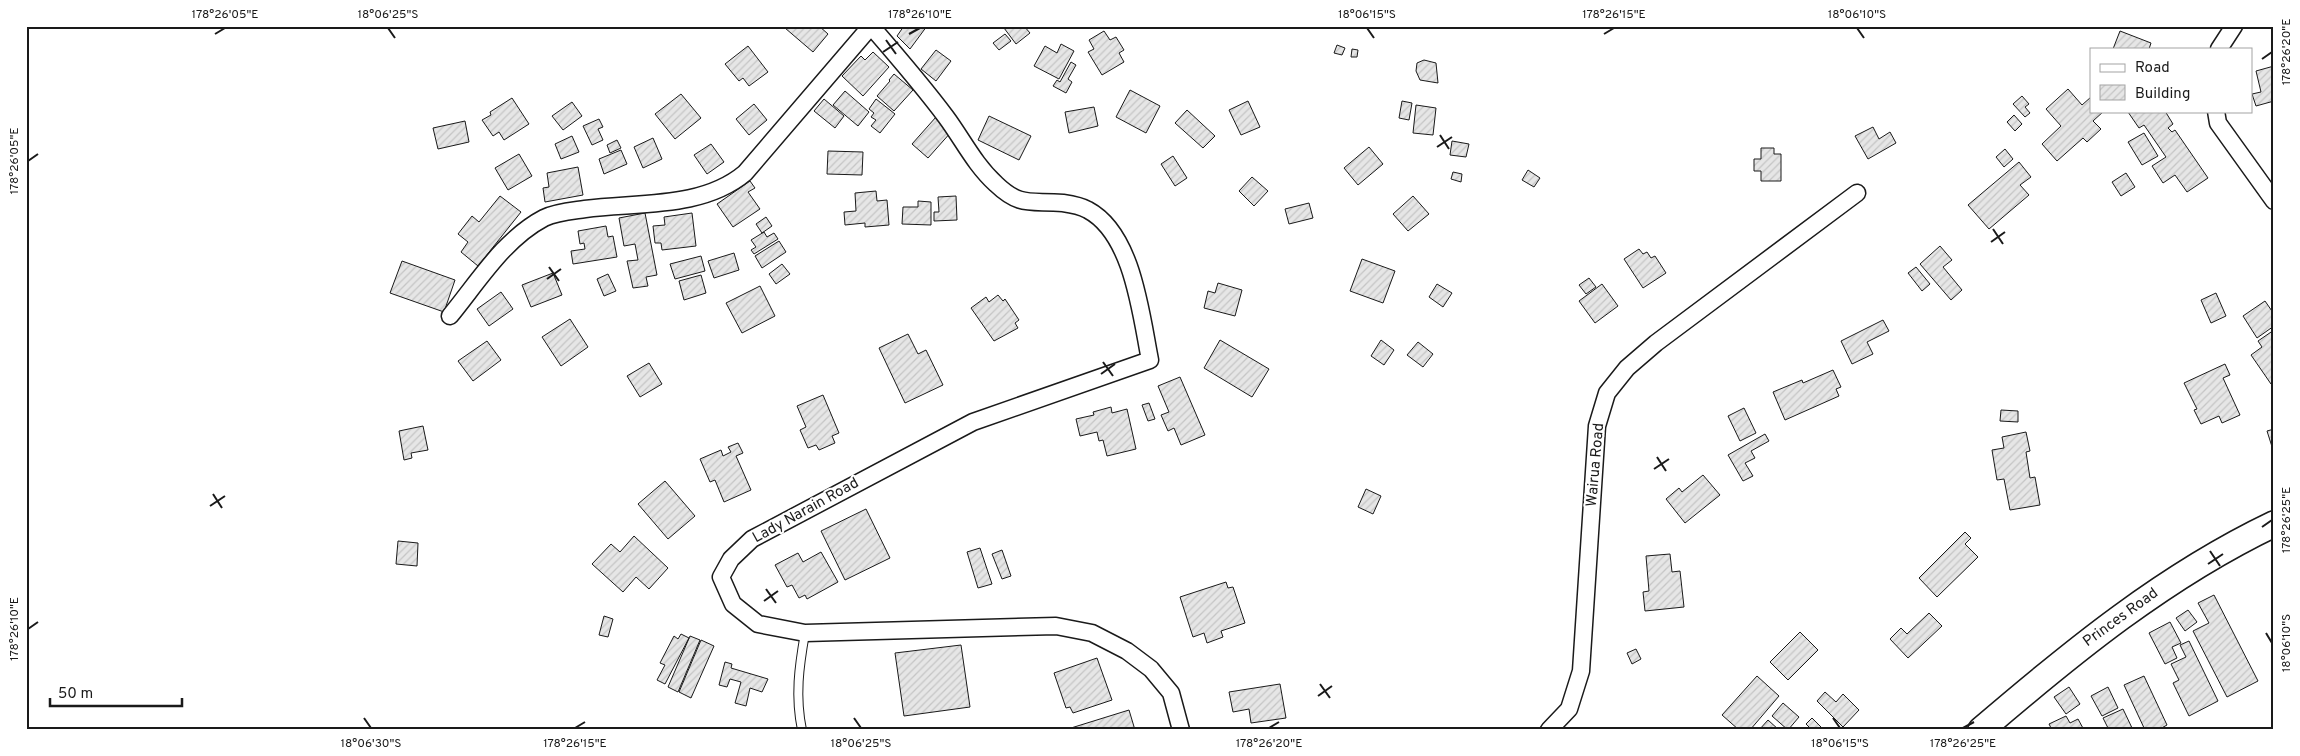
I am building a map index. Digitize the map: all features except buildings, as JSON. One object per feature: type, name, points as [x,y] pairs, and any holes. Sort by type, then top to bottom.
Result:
[{"type":"main road","name":"Princes Road","points":[[1981,730],[2127,611],[2230,545],[2274,524]]},
{"type":"street","points":[[450,316],[515,238],[545,218],[563,212],[605,206],[684,199],[712,193],[734,182],[871,26]]},
{"type":"street","name":"Lady Narain Road","points":[[871,26],[936,103],[981,170],[998,186],[1019,201],[1064,203],[1087,209],[1102,219],[1116,239],[1130,268],[1150,360],[973,422],[752,538],[731,559],[721,577],[733,604],[758,624],[805,634],[1056,626],[1092,634],[1127,650],[1151,669],[1171,693],[1181,730]]},
{"type":"street","points":[[2220,48],[2234,26]]},
{"type":"street","points":[[2216,112],[2218,123],[2274,200]]},
{"type":"street","name":"Wairua Road","points":[[1549,730],[1569,709],[1581,671],[1597,426],[1607,393],[1627,368],[1656,343],[1857,193]]},
{"type":"lane","points":[[802,730],[797,704],[797,678],[805,634]]}]
